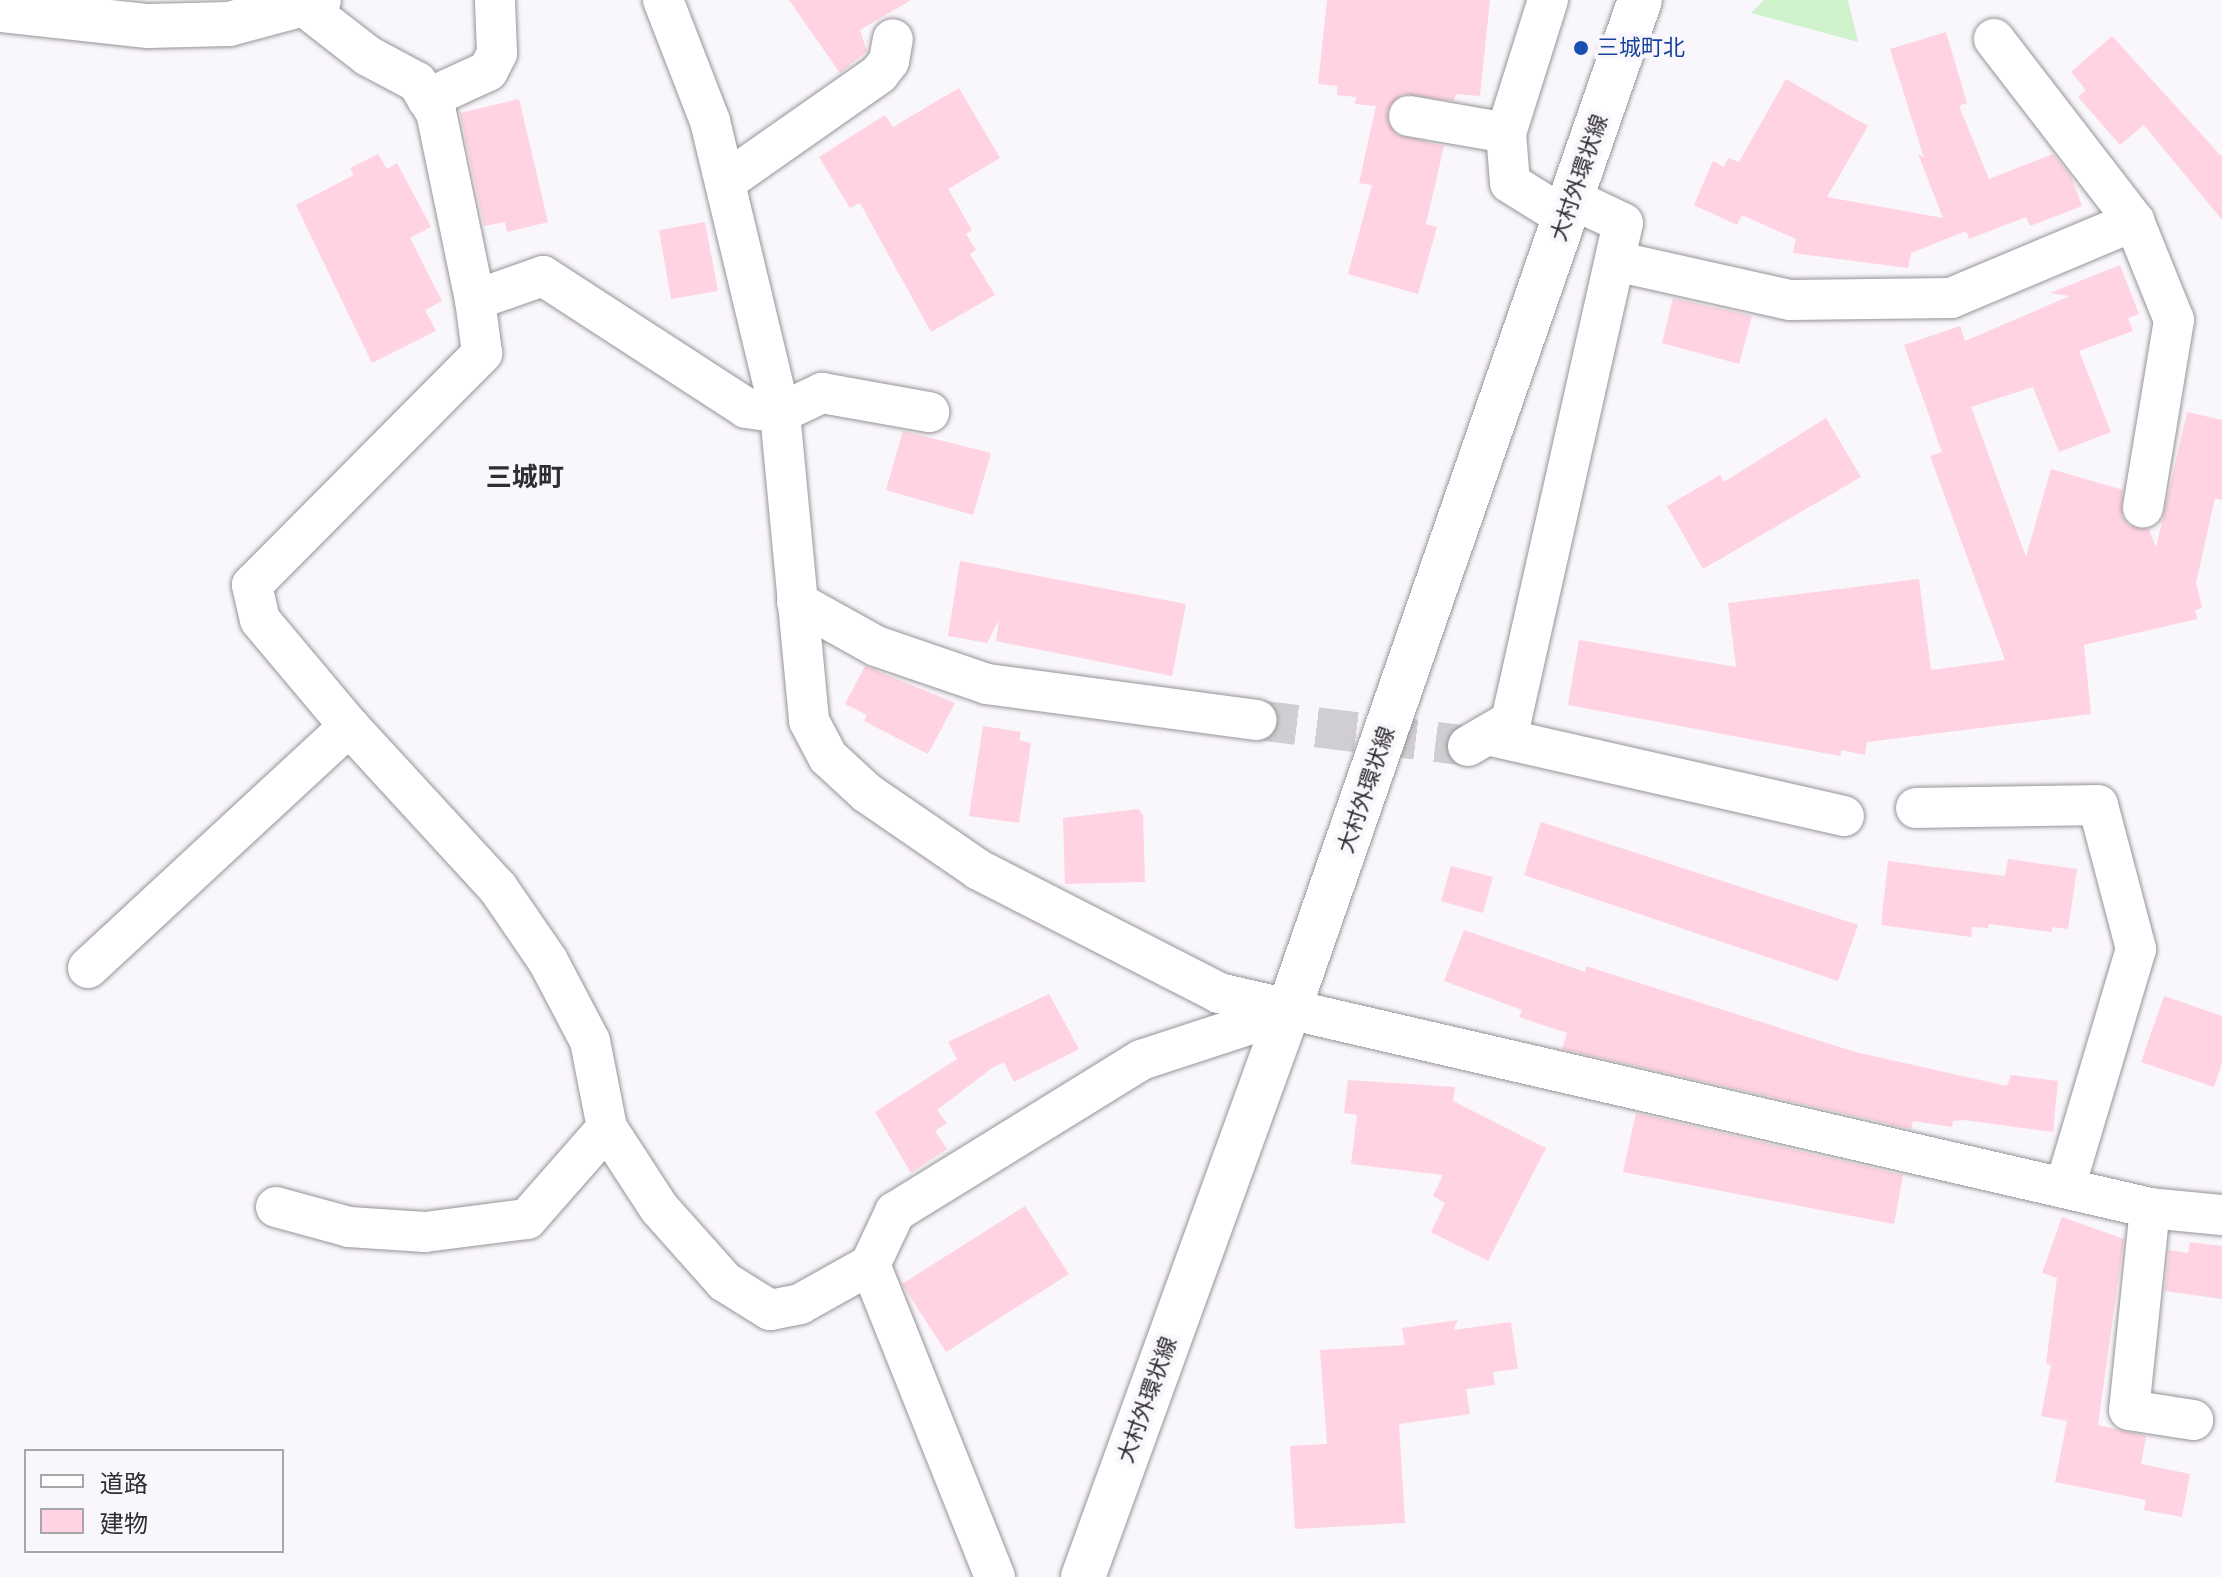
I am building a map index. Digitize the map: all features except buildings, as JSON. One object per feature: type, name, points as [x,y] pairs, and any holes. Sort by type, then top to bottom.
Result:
[{"type":"main road","name":"大村外環状線","points":[[1083,1577],[1288,1012],[1640,0]]},
{"type":"main road","points":[[0,10],[148,26],[229,24],[312,4]]},
{"type":"street","points":[[427,99],[488,71],[497,53],[495,0]]},
{"type":"street","points":[[663,0],[710,121],[780,413],[809,721],[828,757],[867,793],[979,870],[1219,993],[1288,1012],[2066,1184],[2150,1208],[2222,1215]]},
{"type":"street","points":[[1548,0],[1506,133],[1510,183],[1568,208],[1623,223],[1511,721],[1478,740],[1844,816]]},
{"type":"street","points":[[312,4],[368,56],[417,82],[436,112],[475,300],[482,353],[252,585],[260,620],[349,726],[498,888],[548,961],[590,1041],[607,1128],[659,1208],[745,1298],[770,1310],[800,1304],[870,1265],[895,1212],[1045,1117],[1141,1060],[1288,1012]]},
{"type":"street","points":[[725,182],[879,74],[889,61],[893,39]]},
{"type":"street","points":[[1994,39],[2134,221],[2174,320],[2143,507]]},
{"type":"street","points":[[1409,116],[1506,133]]},
{"type":"street","points":[[1615,261],[1790,300],[1951,298],[2134,221]]},
{"type":"street","points":[[475,300],[543,276],[746,408],[780,413],[822,393],[929,412]]},
{"type":"street","points":[[797,602],[876,646],[987,684],[1257,720]]},
{"type":"street","points":[[88,968],[349,726]]},
{"type":"street","points":[[1916,808],[2098,805],[2136,949],[2066,1184]]},
{"type":"street","points":[[276,1207],[349,1227],[425,1232],[527,1219],[607,1128]]},
{"type":"street","points":[[2150,1208],[2129,1410],[2193,1420]]},
{"type":"street","points":[[870,1265],[995,1577]]},
{"type":"green space","points":[[1764,0],[1848,0],[1858,42],[1751,13]]},
{"type":"tunnel","points":[[1257,720],[1468,746]]},
{"type":"place","name":"三城町北","points":[[1581,48]]},
{"type":"district","name":"三城町","points":[[525,479]]}]
